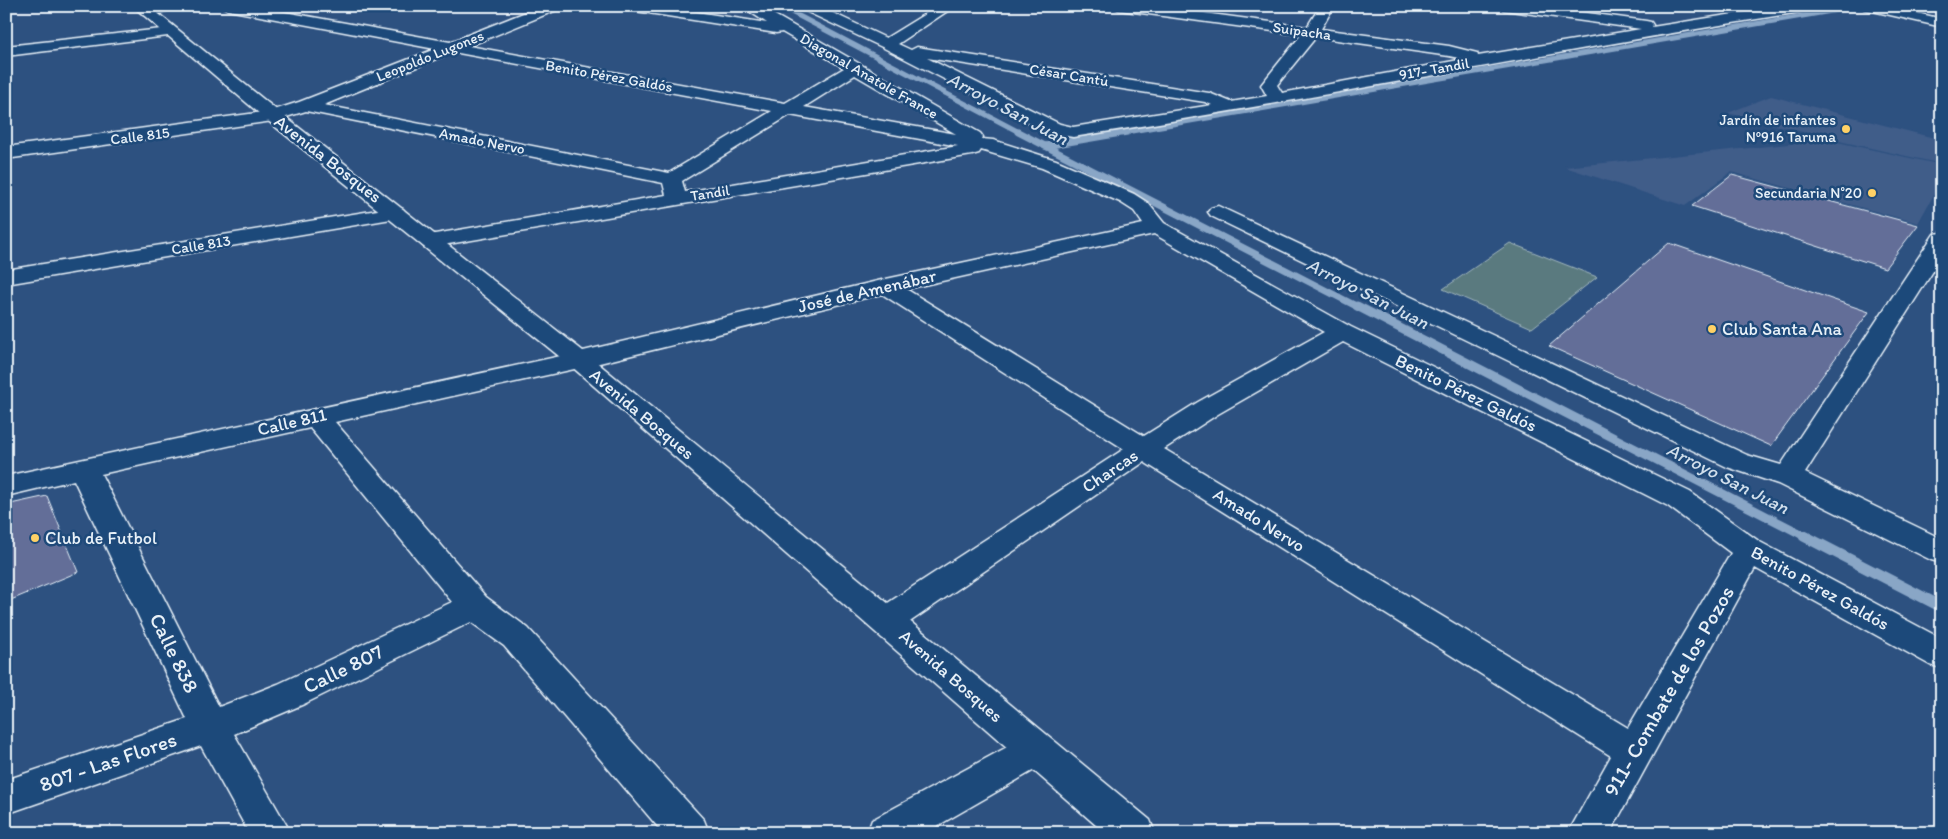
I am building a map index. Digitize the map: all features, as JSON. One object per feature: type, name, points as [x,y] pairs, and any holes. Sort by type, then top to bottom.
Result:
[{"type":"street","points":[[144,9],[168,6]]},
{"type":"street","name":"Benito Pérez Galdós","points":[[228,6],[988,145],[1048,164],[1127,198],[1141,208],[1157,227],[1342,332],[1680,499],[1749,550],[1942,654]]},
{"type":"street","name":"Leopoldo Lugones","points":[[306,106],[554,6]]},
{"type":"street","points":[[630,6],[791,31]]},
{"type":"street","name":"Diagonal Anatole France","points":[[748,6],[988,145]]},
{"type":"street","name":"Diagonal Anatole France","points":[[806,6],[887,44],[1055,129]]},
{"type":"street","points":[[887,44],[948,6]]},
{"type":"street","name":"Suipacha","points":[[1119,6],[1449,51],[1485,60]]},
{"type":"street","points":[[1277,98],[1269,85],[1312,32],[1328,6]]},
{"type":"street","points":[[1504,6],[1628,21],[1665,29]]},
{"type":"street","points":[[1699,6],[1703,23]]},
{"type":"street","name":"917- Tandil","points":[[1055,129],[1073,132],[1232,107],[1485,60],[1813,6]]},
{"type":"street","points":[[1870,6],[1942,22]]},
{"type":"street","name":"Avenida Bosques","points":[[144,9],[273,116],[579,360],[1134,833]]},
{"type":"street","points":[[6,51],[171,32]]},
{"type":"street","name":"César Cantú","points":[[903,52],[924,51],[1199,96],[1232,107]]},
{"type":"street","points":[[677,198],[672,179],[855,68]]},
{"type":"street","name":"Amado Nervo","points":[[273,116],[306,106],[672,179]]},
{"type":"street","name":"Calle 815","points":[[6,153],[273,116]]},
{"type":"street","name":"Tandil","points":[[431,241],[988,145]]},
{"type":"street","points":[[1218,212],[1737,461],[1788,477],[1942,552]]},
{"type":"street","name":"Calle 813","points":[[6,277],[396,213]]},
{"type":"street","name":"José de Amenábar","points":[[579,360],[886,286],[1157,227]]},
{"type":"street","points":[[1788,477],[1938,253]]},
{"type":"street","name":"Amado Nervo","points":[[886,286],[1144,449],[1634,751]]},
{"type":"street","name":"Charcas","points":[[886,620],[1208,408],[1342,332]]},
{"type":"street","name":"Calle 811","points":[[6,486],[579,360]]},
{"type":"street","points":[[316,417],[474,606],[516,637],[689,833]]},
{"type":"street","name":"Calle 838","points":[[84,470],[210,727],[271,833]]},
{"type":"street","name":"911- Combate de los Pozos","points":[[1588,833],[1749,550]]},
{"type":"street","name":"Calle 807","points":[[210,727],[291,694],[474,606]]},
{"type":"street","name":"807 - Las Flores","points":[[6,797],[210,727]]},
{"type":"street","points":[[887,833],[1036,750]]},
{"type":"shaded area","name":"Jardín de infantes Nº916 Taruma","points":[[1771,96],[1942,140],[1942,164],[1826,138],[1728,113]]},
{"type":"shaded area","name":"Secundaria N°20","points":[[1828,140],[1942,165],[1942,180],[1918,223],[1731,172],[1685,206],[1565,167]]},
{"type":"green space","points":[[1510,243],[1597,277],[1532,328],[1443,289]]},
{"type":"building","points":[[1732,175],[1918,225],[1885,268],[1692,206]]},
{"type":"building","name":"Club Santa Ana","points":[[1669,243],[1869,312],[1771,446],[1549,346]]},
{"type":"building","name":"Club de Futbol","points":[[47,496],[78,572],[6,602],[6,505]]},
{"type":"waterway","name":"Arroyo San Juan","points":[[780,6],[1021,133]]},
{"type":"waterway","points":[[1120,133],[1861,6]]},
{"type":"waterway","name":"Arroyo San Juan","points":[[1018,132],[1045,146]]},
{"type":"waterway","points":[[1045,146],[1127,132]]},
{"type":"waterway","name":"Arroyo San Juan","points":[[1045,146],[1360,308]]},
{"type":"waterway","name":"Arroyo San Juan","points":[[1357,306],[1807,537]]},
{"type":"waterway","name":"Arroyo San Juan","points":[[1804,536],[1942,607]]},
{"type":"place","name":"Jardín de infantes Nº916 Taruma","points":[[1846,129]]},
{"type":"place","name":"Secundaria N°20","points":[[1872,193]]},
{"type":"place","name":"Club Santa Ana","points":[[1712,329]]},
{"type":"place","name":"Club de Futbol","points":[[35,538]]}]
